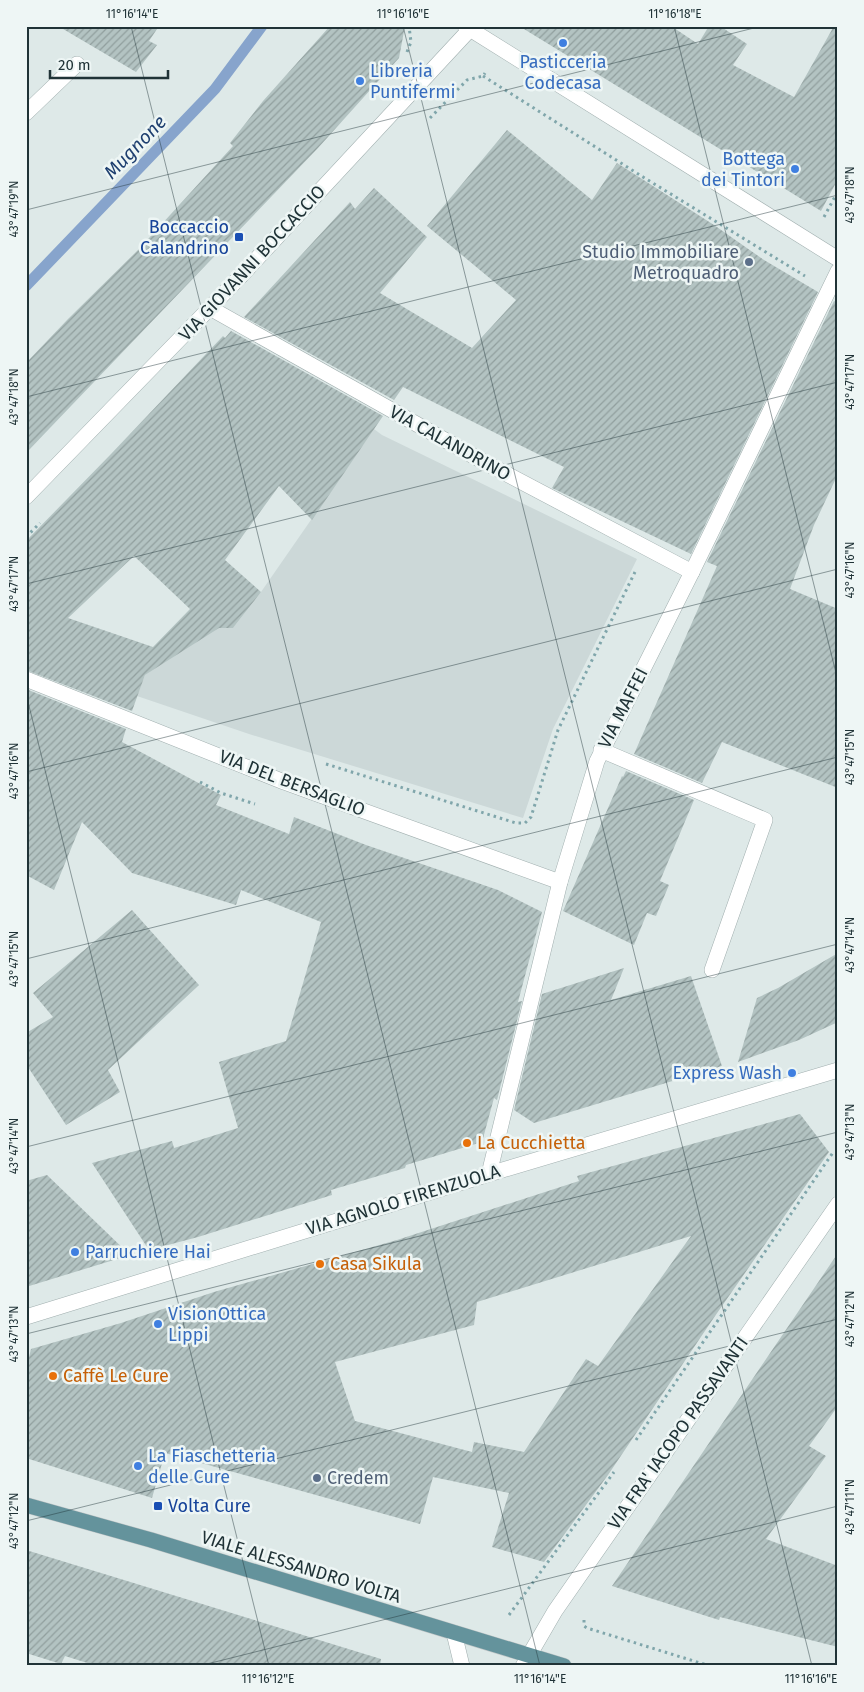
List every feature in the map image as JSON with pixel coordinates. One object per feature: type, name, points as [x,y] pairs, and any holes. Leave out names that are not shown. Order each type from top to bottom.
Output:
[{"type":"main road","name":"VIALE ALESSANDRO VOLTA","points":[[26,1505],[151,1540],[454,1633],[526,1661],[564,1666]]},
{"type":"street","points":[[469,28],[838,259]]},
{"type":"street","name":"VIA GIOVANNI BOCCACCIO","points":[[26,497],[210,308],[469,28]]},
{"type":"street","points":[[26,113],[76,64]]},
{"type":"street","name":"VIA MAFFEI","points":[[489,1174],[560,882],[601,750],[692,572],[838,271]]},
{"type":"street","name":"VIA CALANDRINO","points":[[210,308],[484,462],[692,572]]},
{"type":"street","name":"VIA DEL BERSAGLIO","points":[[26,679],[284,782],[560,882]]},
{"type":"street","points":[[601,750],[764,820],[712,970]]},
{"type":"street","name":"VIA AGNOLO FIRENZUOLA","points":[[26,1317],[489,1174],[838,1070]]},
{"type":"street","name":"VIA FRA' IACOPO PASSAVANTI","points":[[526,1661],[555,1611],[838,1204]]},
{"type":"street","points":[[454,1633],[462,1666]]},
{"type":"path","points":[[409,26],[411,34]]},
{"type":"path","points":[[483,76],[643,177],[829,290]]},
{"type":"path","points":[[823,217],[838,191]]},
{"type":"path","points":[[318,762],[516,823],[525,823],[531,817],[558,730],[637,567]]},
{"type":"path","points":[[194,778],[220,793],[258,805]]},
{"type":"path","points":[[634,1442],[834,1151]]},
{"type":"path","points":[[509,1615],[618,1467]]},
{"type":"path","points":[[584,1626],[710,1666]]},
{"type":"shaded area","points":[[374,429],[382,435],[637,559],[553,729],[523,818],[249,734],[137,696],[145,675],[206,627],[233,628],[261,592]]},
{"type":"building","points":[[58,26],[159,26],[149,41],[157,45],[136,72]]},
{"type":"building","points":[[330,26],[405,26],[399,58],[318,148],[26,453],[26,363],[139,249],[233,146],[230,143],[263,101]]},
{"type":"building","points":[[519,26],[671,26],[698,44],[709,26],[720,26],[747,44],[733,65],[794,97],[834,26],[838,26],[838,179],[821,211]]},
{"type":"building","points":[[507,130],[592,200],[617,163],[714,225],[764,260],[818,292],[691,554],[552,488],[564,467],[403,387],[394,400],[244,317],[350,202],[355,209],[374,188],[427,237],[380,293],[472,348],[516,300],[427,226]]},
{"type":"building","points":[[834,301],[838,303],[838,474],[814,525],[790,589],[838,609],[838,788],[722,742],[702,783],[634,754],[717,566],[707,562]]},
{"type":"building","points":[[231,331],[383,416],[312,520],[279,486],[225,560],[261,592],[233,628],[219,628],[145,675],[132,711],[26,670],[26,541],[223,336],[225,338]],"holes":[[[134,556],[190,609],[153,647],[68,618]]]},
{"type":"building","points":[[26,689],[126,729],[122,742],[221,795],[216,805],[289,834],[294,817],[366,845],[498,890],[542,912],[518,1002],[522,1001],[497,1100],[494,1098],[482,1142],[331,1190],[332,1195],[198,1237],[149,1250],[92,1163],[172,1141],[174,1148],[238,1128],[219,1062],[286,1041],[321,922],[241,890],[236,905],[132,873],[82,822],[54,890],[26,875]]},
{"type":"building","points":[[626,771],[694,800],[660,881],[669,885],[656,916],[647,913],[634,945],[563,911],[622,776]]},
{"type":"building","points":[[132,910],[199,985],[108,1070],[120,1092],[66,1125],[26,1064],[26,1033],[53,1017],[33,993]]},
{"type":"building","points":[[838,953],[838,1022],[799,1040],[738,1062],[757,998]]},
{"type":"building","points":[[624,968],[611,1000],[691,976],[722,1066],[534,1123],[514,1110],[542,994]]},
{"type":"building","points":[[800,1114],[829,1152],[608,1475],[544,1562],[492,1547],[509,1493],[433,1477],[420,1524],[165,1453],[152,1498],[26,1458],[26,1369],[31,1349],[121,1323],[214,1292],[397,1240],[579,1181],[577,1176]],"holes":[[[691,1236],[598,1366],[586,1359],[524,1452],[474,1442],[472,1452],[355,1421],[335,1362],[474,1325],[477,1302]]]},
{"type":"building","points":[[47,1175],[130,1255],[26,1287],[26,1181]]},
{"type":"building","points":[[838,1253],[838,1406],[809,1446],[826,1456],[766,1539],[838,1566],[838,1647],[720,1617],[719,1620],[612,1586]]},
{"type":"building","points":[[26,1550],[381,1659],[380,1666],[97,1666],[65,1656],[61,1664],[26,1653]]},
{"type":"waterway","name":"Mugnone","points":[[26,286],[215,89],[262,26]]},
{"type":"place","name":"Pasticceria Codecasa","points":[[563,43]]},
{"type":"place","name":"Libreria Puntifermi","points":[[360,81]]},
{"type":"place","name":"Bottega dei Tintori","points":[[795,169]]},
{"type":"place","name":"Boccaccio Calandrino","points":[[239,237]]},
{"type":"place","name":"Studio Immobiliare Metroquadro","points":[[749,262]]},
{"type":"place","name":"Express Wash","points":[[792,1073]]},
{"type":"place","name":"La Cucchietta","points":[[467,1143]]},
{"type":"place","name":"Parruchiere Hai","points":[[75,1252]]},
{"type":"place","name":"Casa Sikula","points":[[320,1264]]},
{"type":"place","name":"VisionOttica Lippi","points":[[158,1324]]},
{"type":"place","name":"Caffè Le Cure","points":[[53,1376]]},
{"type":"place","name":"La Fiaschetteria delle Cure","points":[[138,1466]]},
{"type":"place","name":"Credem","points":[[317,1478]]},
{"type":"place","name":"Volta Cure","points":[[158,1506]]}]
